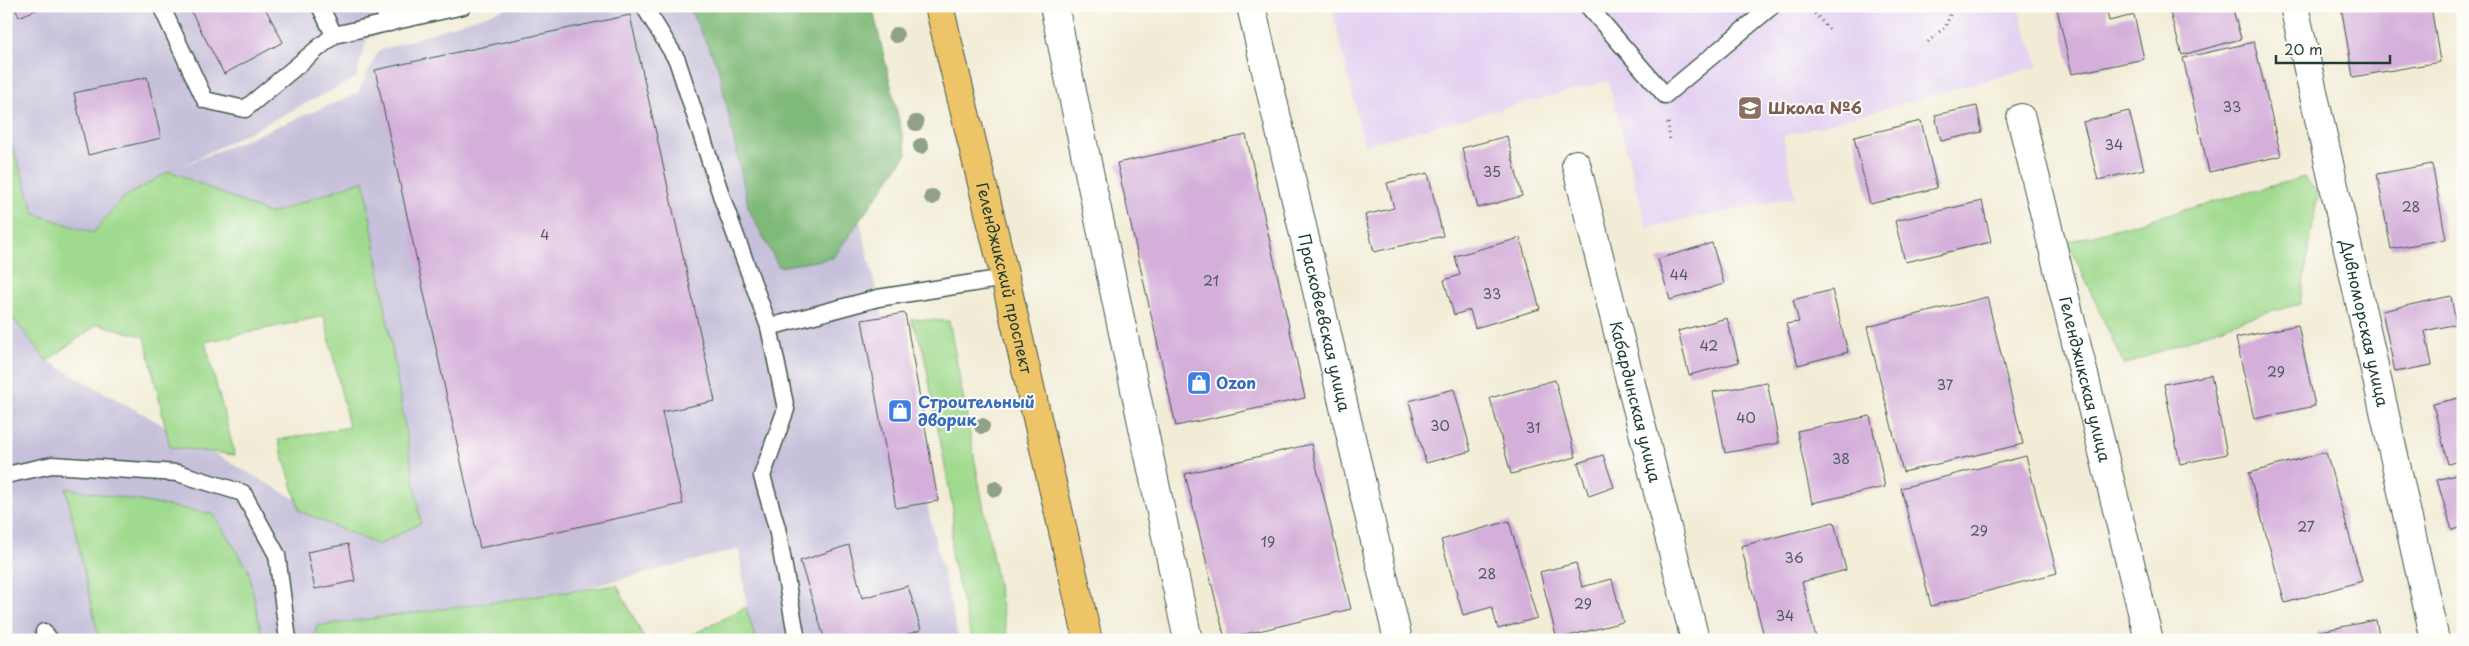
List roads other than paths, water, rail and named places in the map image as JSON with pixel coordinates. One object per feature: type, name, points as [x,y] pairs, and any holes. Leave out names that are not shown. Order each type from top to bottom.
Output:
[{"type":"main road","name":"Геленджикский проспект","points":[[939,6],[1005,278],[1088,640]]},
{"type":"street","points":[[1054,6],[1188,640]]},
{"type":"street","name":"Прасковеевская улица","points":[[1251,6],[1398,640]]},
{"type":"street","name":"Дивноморская улица","points":[[2294,6],[2435,640]]},
{"type":"street","name":"Геленджикская улица","points":[[2021,118],[2149,640]]},
{"type":"street","name":"Кабардинская улица","points":[[1576,164],[1695,640]]},
{"type":"lane","points":[[161,6],[205,100],[245,109],[334,35],[463,6]]},
{"type":"lane","points":[[320,6],[334,35]]},
{"type":"lane","points":[[382,6],[390,23]]},
{"type":"lane","points":[[644,6],[677,60],[723,201],[769,327],[786,409],[762,476],[777,528],[797,640]]},
{"type":"lane","points":[[1588,6],[1665,95],[1772,6]]},
{"type":"lane","points":[[769,327],[878,298],[1005,278]]},
{"type":"lane","points":[[6,475],[52,465],[178,473],[243,493],[278,555],[288,640]]},
{"type":"place","name":"Школа №6","points":[[1750,108]]},
{"type":"place","name":"Ozon","points":[[1199,383]]},
{"type":"place","name":"Строительный дворик","points":[[900,411]]}]
